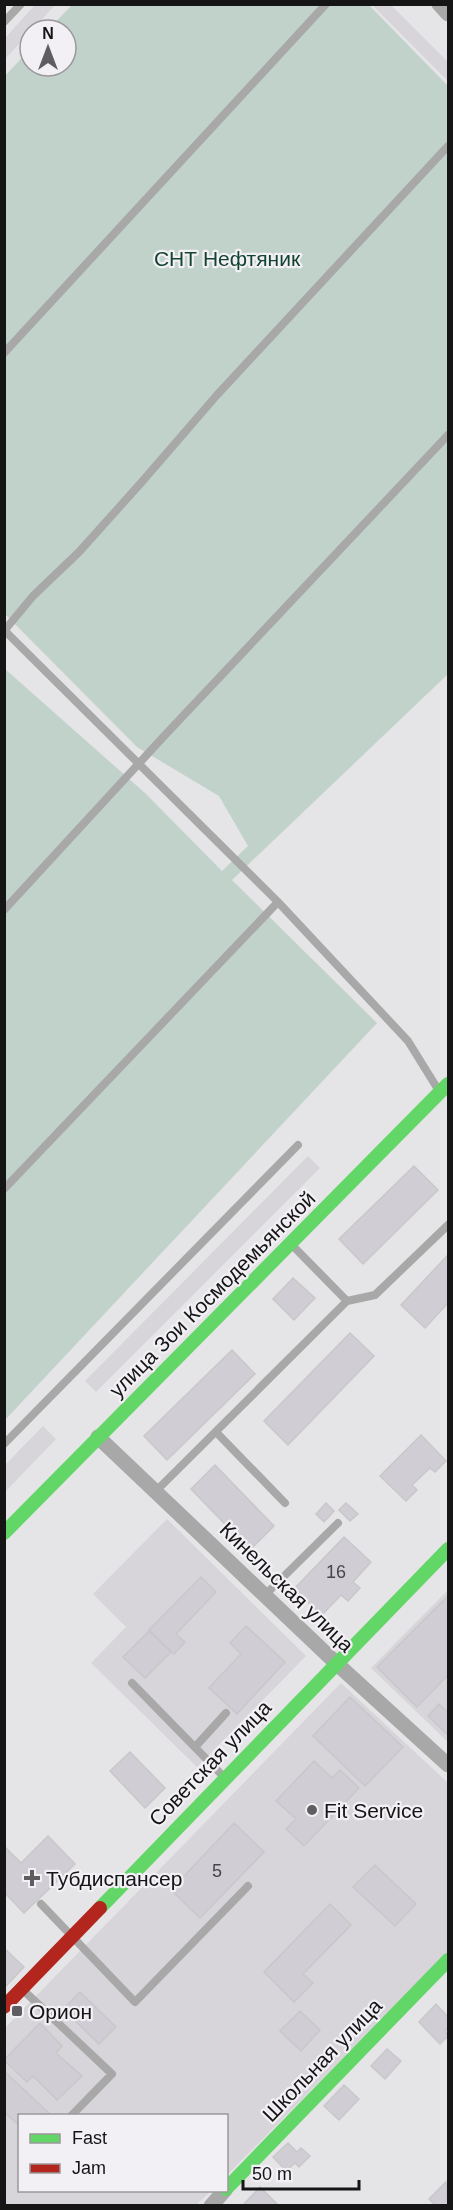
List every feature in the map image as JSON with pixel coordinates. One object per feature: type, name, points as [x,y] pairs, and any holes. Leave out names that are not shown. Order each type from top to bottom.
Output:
[{"type":"street","points":[[439,4],[448,14]]},
{"type":"street","name":"улица Зои Космодемьянской","points":[[4,1533],[444,1088]]},
{"type":"street","name":"Кинельская улица","points":[[98,1437],[336,1663],[446,1757]]},
{"type":"street","name":"Советская улица","points":[[4,2007],[448,1549]]},
{"type":"street","name":"Школьная улица","points":[[228,2188],[448,1960]]},
{"type":"street","name":"Школьная улица","points":[[211,2205],[224,2192]]},
{"type":"lane","points":[[4,22],[21,4]]},
{"type":"lane","points":[[4,353],[327,4]]},
{"type":"lane","points":[[444,1088],[408,1041],[278,902],[5,630],[33,596],[79,552],[217,395],[448,146]]},
{"type":"lane","points":[[4,910],[448,435]]},
{"type":"lane","points":[[4,1189],[278,902]]},
{"type":"lane","points":[[4,1444],[298,1145]]},
{"type":"lane","points":[[156,1491],[347,1301],[375,1295],[448,1225]]},
{"type":"lane","points":[[291,1244],[347,1301]]},
{"type":"lane","points":[[216,1432],[285,1503]]},
{"type":"lane","points":[[265,1595],[338,1523]]},
{"type":"lane","points":[[132,1683],[225,1778]]},
{"type":"lane","points":[[195,1747],[226,1713]]},
{"type":"lane","points":[[41,1904],[135,2001],[248,1886]]},
{"type":"lane","points":[[22,1989],[112,2074],[72,2114]]},
{"type":"shaded area","points":[[35,5],[55,5],[43,18],[23,18]]},
{"type":"shaded area","points":[[372,5],[391,5],[448,62],[448,81]]},
{"type":"shaded area","points":[[18,24],[18,45],[5,59],[5,38]]},
{"type":"shaded area","points":[[308,1156],[320,1168],[96,1392],[85,1381]]},
{"type":"shaded area","points":[[43,1426],[56,1439],[5,1492],[5,1465]]},
{"type":"shaded area","points":[[167,1519],[306,1656],[197,1767],[91,1663],[126,1627],[93,1594]]},
{"type":"shaded area","points":[[448,1590],[448,1742],[371,1668]]},
{"type":"shaded area","points":[[341,1683],[448,1783],[448,1952],[228,2174],[228,2114],[18,2114],[18,2192],[210,2192],[196,2205],[5,2205],[4,2029]]},
{"type":"green space","name":"СНТ Нефтяник","points":[[368,4],[448,86],[448,674],[232,880],[377,1023],[5,1420],[5,669],[145,793],[222,871],[248,846],[219,796],[137,747],[5,614],[4,77],[18,62],[18,78],[78,78],[78,18],[60,18],[72,5]]},
{"type":"building","points":[[414,1166],[438,1190],[363,1264],[339,1239]]},
{"type":"building","points":[[448,1255],[448,1303],[425,1328],[401,1305]]},
{"type":"building","points":[[293,1278],[315,1298],[294,1320],[273,1299]]},
{"type":"building","points":[[350,1333],[374,1356],[288,1445],[264,1421]]},
{"type":"building","points":[[232,1350],[255,1374],[167,1460],[144,1436]]},
{"type":"building","points":[[421,1435],[446,1461],[435,1472],[430,1468],[412,1485],[417,1490],[406,1501],[380,1476]]},
{"type":"building","points":[[215,1465],[274,1526],[250,1550],[191,1489]]},
{"type":"building","points":[[326,1503],[334,1511],[324,1522],[316,1514]]},
{"type":"building","points":[[346,1503],[358,1514],[350,1521],[339,1510]]},
{"type":"building","points":[[344,1537],[371,1562],[353,1582],[360,1588],[348,1601],[341,1595],[322,1615],[294,1589]]},
{"type":"building","points":[[201,1577],[216,1592],[176,1634],[185,1642],[174,1654],[149,1630]]},
{"type":"building","points":[[448,1596],[448,1675],[417,1707],[377,1667]]},
{"type":"building","points":[[246,1626],[285,1662],[237,1714],[209,1688],[241,1654],[230,1643]]},
{"type":"building","points":[[149,1631],[171,1652],[145,1678],[123,1657]]},
{"type":"building","points":[[350,1697],[403,1747],[365,1786],[313,1736]]},
{"type":"building","points":[[439,1704],[448,1713],[448,1735],[428,1716]]},
{"type":"building","points":[[130,1752],[165,1788],[145,1808],[110,1771]]},
{"type":"building","name":"Fit Service","points":[[314,1761],[332,1778],[340,1770],[359,1788],[304,1846],[286,1829],[296,1819],[276,1801]]},
{"type":"building","points":[[234,1823],[264,1852],[200,1918],[171,1890]]},
{"type":"building","name":"Тубдиспансер","points":[[48,1836],[75,1864],[24,1913],[4,1892],[4,1846],[21,1863]]},
{"type":"building","points":[[375,1865],[416,1904],[395,1926],[353,1887]]},
{"type":"building","points":[[330,1904],[351,1925],[303,1974],[313,1983],[294,2002],[264,1972]]},
{"type":"building","points":[[4,1948],[24,1967],[4,1988]]},
{"type":"building","points":[[80,1992],[116,2027],[99,2044],[63,2009]]},
{"type":"building","points":[[436,2004],[448,2017],[448,2027],[445,2031],[448,2036],[440,2044],[419,2022]]},
{"type":"building","points":[[300,2011],[320,2030],[301,2051],[280,2031]]},
{"type":"building","points":[[40,2023],[62,2046],[56,2053],[82,2076],[57,2100],[33,2076],[27,2082],[4,2060]]},
{"type":"building","points":[[387,2049],[401,2061],[385,2079],[371,2066]]},
{"type":"building","points":[[4,2071],[50,2114],[18,2114],[18,2124],[4,2112]]},
{"type":"building","points":[[344,2085],[359,2099],[339,2120],[324,2106]]},
{"type":"building","points":[[288,2143],[297,2152],[301,2148],[310,2156],[299,2167],[295,2163],[286,2171],[273,2157]]},
{"type":"building","points":[[446,2182],[448,2206],[436,2206],[429,2199]]},
{"type":"building","points":[[260,2187],[279,2206],[242,2206]]},
{"type":"traffic: fast","points":[[4,1533],[448,1084]]},
{"type":"traffic: fast","points":[[100,1908],[448,1549]]},
{"type":"traffic: fast","points":[[228,2187],[448,1960]]},
{"type":"traffic: jam","points":[[4,2007],[100,1908]]},
{"type":"place","name":"Fit Service","points":[[312,1810]]},
{"type":"place","name":"Тубдиспансер","points":[[32,1878]]},
{"type":"place","name":"Орион","points":[[17,2011]]}]
